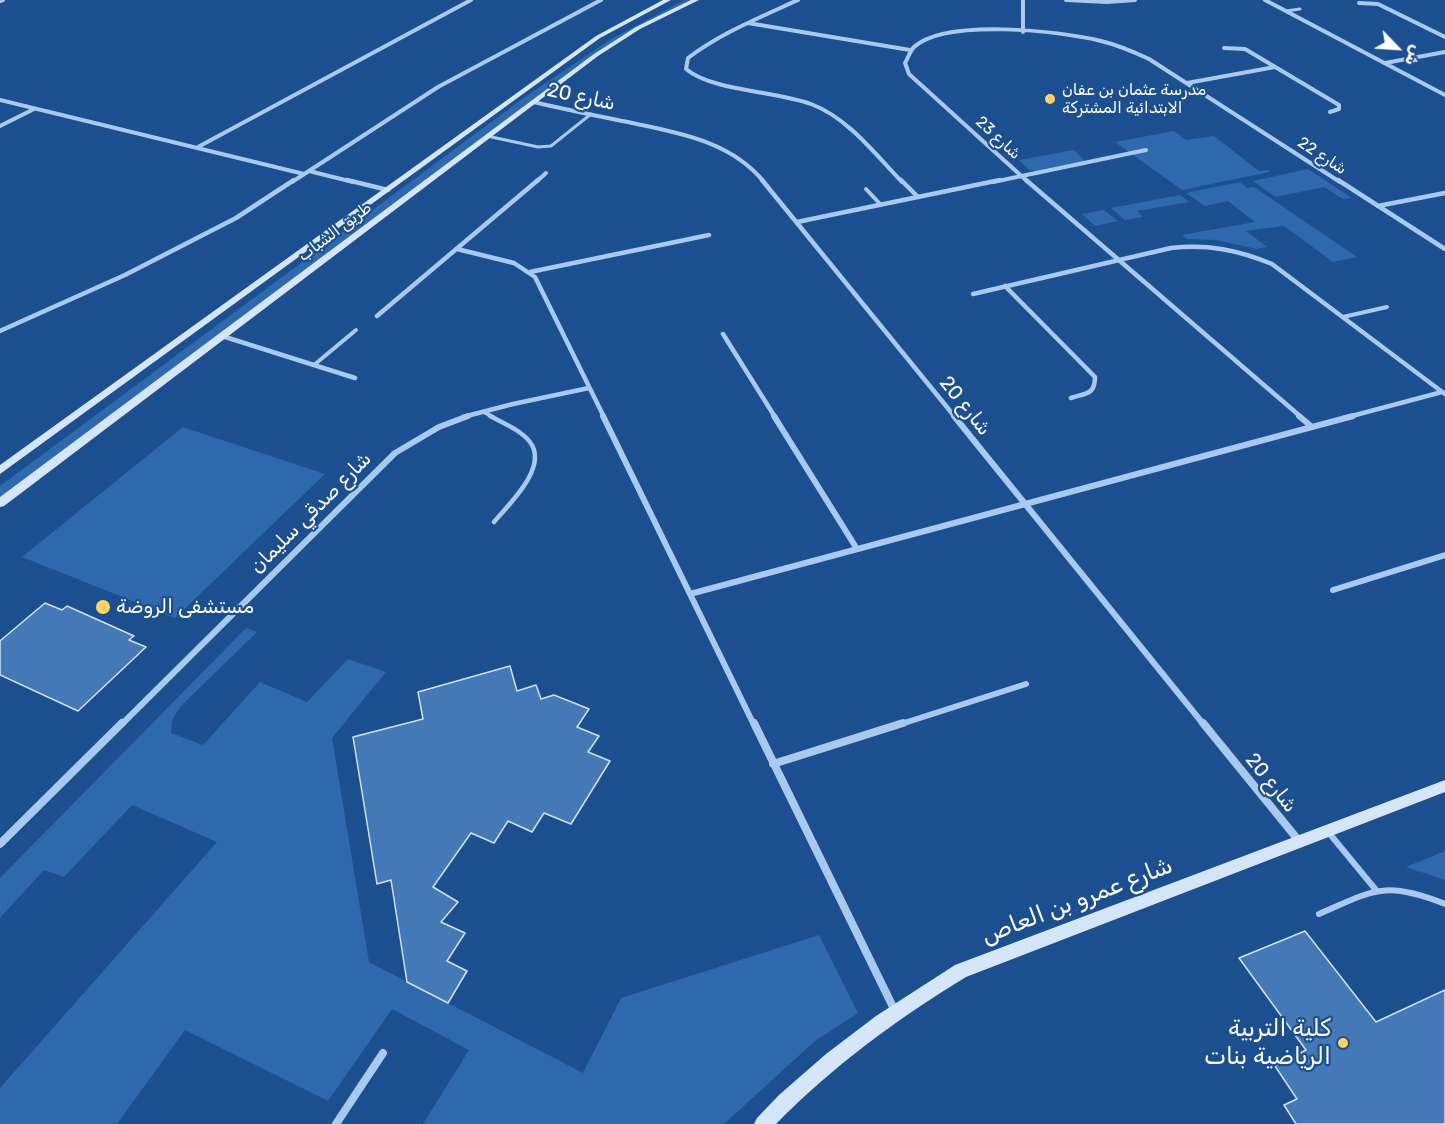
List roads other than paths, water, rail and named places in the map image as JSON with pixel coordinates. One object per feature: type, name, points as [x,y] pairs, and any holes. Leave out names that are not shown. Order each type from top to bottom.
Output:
[{"type":"main road","name":"طريق الشباب","points":[[0,470],[598,37],[668,0]]},
{"type":"main road","name":"طريق الشباب","points":[[0,502],[617,41],[696,0]]},
{"type":"main road","name":"شارع عمرو بن العاص","points":[[763,1124],[825,1065],[896,1012],[961,971],[1445,786]]},
{"type":"street","points":[[198,147],[471,0]]},
{"type":"street","points":[[0,331],[195,241],[236,218],[438,87],[601,0]]},
{"type":"street","points":[[798,0],[748,23],[691,55],[685,65],[689,72],[705,80],[802,101],[828,111],[918,197]]},
{"type":"street","points":[[1023,0],[1023,32]]},
{"type":"street","points":[[1066,0],[1107,2],[1135,0]]},
{"type":"street","points":[[1265,0],[1445,95]]},
{"type":"street","points":[[1359,3],[1381,5],[1445,37]]},
{"type":"street","points":[[748,23],[910,50],[925,39],[951,32],[982,29],[1077,36],[1113,44],[1141,55],[1186,83],[1275,67]]},
{"type":"street","points":[[1224,48],[1242,48],[1339,105],[1339,110],[1330,112]]},
{"type":"street","name":"شارع 23","points":[[910,50],[905,63],[909,74],[1021,176],[1312,427]]},
{"type":"street","points":[[1384,63],[1445,52]]},
{"type":"street","name":"شارع 22","points":[[1186,83],[1445,249]]},
{"type":"street","points":[[0,100],[388,190]]},
{"type":"street","name":"شارع 20","points":[[533,102],[684,135],[726,150],[755,171],[1300,842]]},
{"type":"street","points":[[0,126],[34,109]]},
{"type":"street","points":[[797,222],[1146,150]]},
{"type":"street","points":[[377,316],[546,173]]},
{"type":"street","points":[[1378,206],[1445,193]]},
{"type":"street","points":[[530,272],[709,235]]},
{"type":"street","points":[[973,294],[1183,246],[1209,246],[1236,250],[1272,264],[1444,393]]},
{"type":"street","points":[[457,249],[514,264],[535,277],[896,1012]]},
{"type":"street","points":[[1005,286],[1095,377],[1095,387],[1092,391],[1071,398]]},
{"type":"street","points":[[723,334],[856,549]]},
{"type":"street","points":[[222,336],[355,378]]},
{"type":"street","name":"شارع صدقي سليمان","points":[[0,844],[395,453],[413,439],[430,430],[484,412],[589,388]]},
{"type":"street","points":[[690,594],[1444,393]]},
{"type":"street","points":[[1333,590],[1445,555]]},
{"type":"street","points":[[773,764],[1026,684]]},
{"type":"street","points":[[336,1124],[383,1053]]},
{"type":"lane","points":[[1286,11],[1300,9]]},
{"type":"lane","points":[[487,136],[538,147],[551,146],[591,114]]},
{"type":"lane","points":[[866,189],[881,205]]},
{"type":"lane","points":[[1342,317],[1387,306]]},
{"type":"lane","points":[[314,365],[356,330]]},
{"type":"lane","points":[[484,412],[530,441],[536,453],[535,471],[494,522]]},
{"type":"lane","points":[[1328,831],[1376,890]]},
{"type":"lane","points":[[1319,914],[1376,890],[1396,890],[1424,896],[1445,904]]},
{"type":"place","name":"مدرسة عثمان بن عفان الابتدائية المشتركة","points":[[1050,99]]},
{"type":"place","name":"مستشفى الروضة","points":[[103,607]]},
{"type":"place","name":"كلية التربية الرياضية بنات","points":[[1343,1043]]}]
